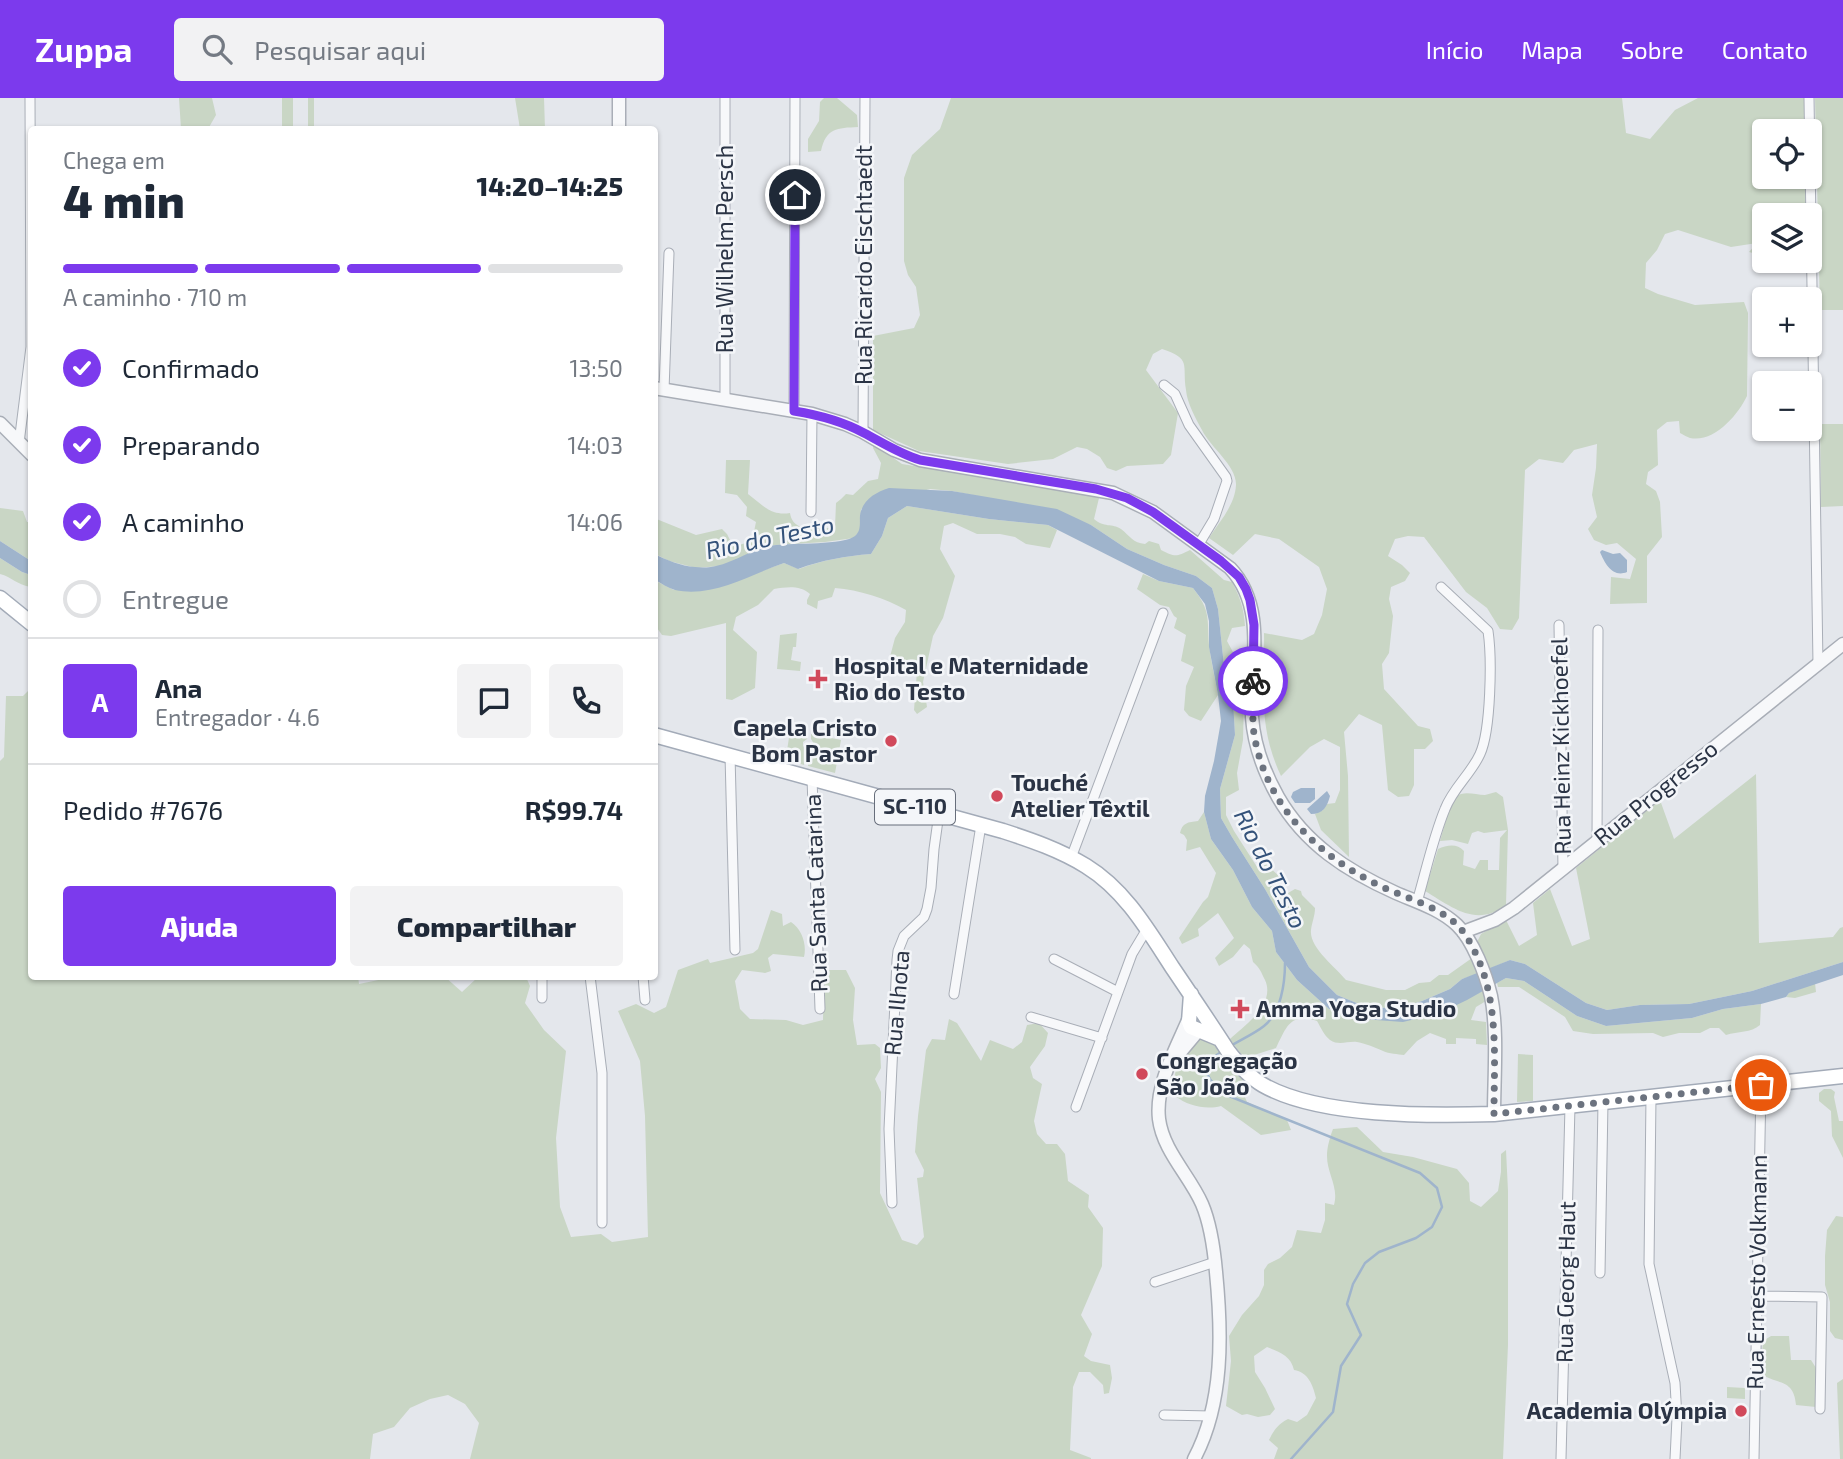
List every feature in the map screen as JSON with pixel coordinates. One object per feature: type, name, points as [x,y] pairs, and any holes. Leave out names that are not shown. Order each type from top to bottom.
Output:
[{"type":"main road","points":[[0,598],[28,621]]},
{"type":"main road","name":"SC-110","points":[[658,737],[981,825],[1038,843],[1088,867],[1120,894],[1147,929],[1191,994],[1203,1023],[1242,1068],[1257,1081],[1277,1092],[1311,1102],[1379,1112],[1494,1114],[1839,1078]]},
{"type":"main road","points":[[1190,1017],[1191,994]]},
{"type":"main road","points":[[1190,1017],[1198,1012],[1203,1023]]},
{"type":"street","points":[[30,98],[30,126]]},
{"type":"street","points":[[619,98],[619,126]]},
{"type":"street","name":"Rua Wilhelm Persch","points":[[725,98],[725,400]]},
{"type":"street","points":[[794,411],[795,98]]},
{"type":"street","name":"Rua Ricardo Eischtaedt","points":[[863,432],[865,98]]},
{"type":"street","points":[[1809,98],[1818,664]]},
{"type":"street","points":[[669,253],[659,389],[832,419],[920,460],[1113,493],[1153,512],[1199,544],[1239,577],[1250,600],[1254,625],[1252,716],[1254,735],[1265,771],[1279,799],[1304,834],[1332,858],[1364,878],[1444,916],[1464,932],[1482,969],[1493,1012],[1494,1114]]},
{"type":"street","points":[[19,443],[28,364]]},
{"type":"street","points":[[1164,384],[1175,394],[1184,416],[1227,481],[1214,519],[1199,544]]},
{"type":"street","points":[[811,512],[813,414]]},
{"type":"street","points":[[0,423],[28,451]]},
{"type":"street","points":[[1417,902],[1444,810],[1483,747],[1488,710],[1489,631],[1441,587]]},
{"type":"street","points":[[1071,858],[1163,612]]},
{"type":"street","name":"Rua Heinz Kickhoefel","points":[[1559,625],[1563,868]]},
{"type":"street","points":[[1597,840],[1598,630]]},
{"type":"street","name":"Rua Progresso","points":[[1464,932],[1505,914],[1843,644]]},
{"type":"street","points":[[730,755],[735,950]]},
{"type":"street","name":"Rua Santa Catarina","points":[[812,778],[820,1009]]},
{"type":"street","name":"Rua Ilhota","points":[[892,1203],[889,1129],[898,951],[904,936],[924,917],[927,909],[939,813]]},
{"type":"street","points":[[954,994],[981,825]]},
{"type":"street","points":[[1076,1107],[1132,954],[1147,929]]},
{"type":"street","points":[[1054,959],[1118,992]]},
{"type":"street","points":[[542,980],[542,998]]},
{"type":"street","points":[[591,980],[602,1083],[602,1223]]},
{"type":"street","points":[[643,980],[645,1000]]},
{"type":"street","points":[[1031,1017],[1101,1038]]},
{"type":"street","points":[[1190,1017],[1169,1067],[1160,1098],[1159,1122],[1167,1144],[1203,1205],[1215,1262],[1219,1306],[1217,1373],[1210,1416],[1194,1459]]},
{"type":"street","points":[[1169,1067],[1203,1023]]},
{"type":"street","name":"Rua Ernesto Volkmann","points":[[1754,1459],[1761,1085]]},
{"type":"street","points":[[1651,1097],[1649,1264],[1675,1383],[1675,1459]]},
{"type":"street","points":[[1600,1273],[1603,1102]]},
{"type":"street","name":"Rua Georg Haut","points":[[1562,1459],[1570,1106]]},
{"type":"street","points":[[1155,1282],[1215,1262]]},
{"type":"street","points":[[1757,1296],[1822,1297],[1820,1409]]},
{"type":"street","points":[[1164,1415],[1210,1416]]},
{"type":"green space","points":[[179,98],[212,98],[216,115],[210,126],[181,126]]},
{"type":"green space","points":[[282,98],[293,98],[293,126],[282,126]]},
{"type":"green space","points":[[308,98],[314,98],[314,126],[308,126]]},
{"type":"green space","points":[[515,98],[544,98],[545,126],[520,126]]},
{"type":"green space","points":[[824,98],[837,98],[857,115],[858,127],[834,131],[826,138],[821,151],[808,152],[808,139],[819,121],[820,102]]},
{"type":"green space","points":[[951,98],[1622,98],[1626,133],[1650,139],[1675,110],[1698,98],[1804,98],[1805,119],[1752,119],[1752,189],[1805,189],[1806,203],[1752,203],[1752,244],[1731,247],[1678,230],[1665,234],[1646,263],[1645,288],[1695,305],[1744,302],[1748,313],[1747,396],[1738,411],[1724,426],[1708,436],[1690,438],[1680,433],[1679,421],[1667,422],[1657,430],[1658,465],[1648,472],[1646,484],[1656,491],[1660,502],[1662,537],[1647,556],[1647,603],[1610,604],[1611,577],[1630,579],[1636,559],[1617,543],[1606,545],[1594,540],[1588,529],[1597,517],[1592,495],[1597,444],[1574,450],[1563,463],[1539,459],[1525,470],[1519,618],[1512,630],[1500,629],[1487,608],[1466,592],[1424,537],[1395,539],[1388,556],[1410,573],[1405,581],[1391,587],[1389,599],[1393,616],[1389,653],[1382,664],[1384,689],[1418,726],[1430,729],[1433,741],[1425,749],[1414,749],[1414,785],[1409,796],[1398,797],[1388,790],[1382,725],[1359,714],[1344,732],[1348,776],[1349,857],[1321,830],[1315,814],[1327,804],[1335,803],[1340,790],[1340,747],[1324,739],[1310,747],[1281,776],[1273,757],[1265,722],[1264,633],[1302,640],[1314,634],[1322,615],[1327,589],[1319,567],[1279,539],[1255,534],[1233,555],[1209,538],[1233,499],[1235,478],[1192,411],[1187,395],[1184,363],[1178,356],[1162,349],[1153,354],[1146,370],[1178,413],[1171,455],[1163,464],[1127,466],[1116,471],[1107,468],[1100,457],[1087,449],[1077,447],[1053,459],[1008,464],[919,451],[873,430],[873,336],[914,328],[920,315],[916,287],[908,275],[904,261],[904,178],[912,155],[940,129]]},
{"type":"green space","points":[[1815,98],[1843,98],[1843,310],[1822,310],[1819,273],[1822,273],[1822,203],[1817,203],[1817,189],[1822,189],[1822,119],[1815,119]]},
{"type":"green space","points":[[1822,424],[1843,424],[1843,506],[1821,507]]},
{"type":"green space","points":[[874,444],[902,464],[1099,498],[1094,519],[1098,522],[1118,527],[1137,542],[1159,544],[1161,550],[1173,555],[1190,550],[1224,580],[1232,582],[1241,603],[1245,626],[1232,628],[1227,641],[1234,654],[1245,663],[1243,740],[1237,773],[1239,790],[1226,797],[1226,815],[1234,831],[1259,870],[1266,864],[1280,877],[1284,890],[1288,893],[1295,889],[1301,891],[1315,908],[1311,930],[1314,944],[1346,980],[1386,990],[1405,990],[1419,983],[1430,982],[1439,975],[1448,975],[1472,958],[1480,973],[1462,979],[1450,989],[1397,1009],[1364,1006],[1337,995],[1309,967],[1221,818],[1220,789],[1235,735],[1233,700],[1224,666],[1218,609],[1212,588],[1196,576],[1127,549],[1091,525],[993,499],[930,489],[861,509],[860,531],[854,538],[759,548],[720,566],[696,568],[658,556],[658,520],[696,535],[722,529],[730,540],[739,545],[748,542],[752,537],[756,522],[746,516],[747,507],[737,495],[725,493],[726,460],[750,460],[748,494],[767,509],[777,513],[790,513],[796,524],[815,529],[835,527],[836,503],[846,494],[853,495],[868,481],[878,479],[881,463],[873,448]]},
{"type":"green space","points":[[907,506],[1048,525],[1057,530],[1050,548],[1026,544],[1015,537],[1000,534],[977,534],[953,523],[944,526],[940,549],[955,576],[943,618],[933,636],[923,682],[927,707],[917,714],[914,710],[917,671],[888,664],[895,638],[905,622],[906,610],[881,598],[835,588],[832,597],[818,601],[817,609],[807,604],[810,594],[802,589],[774,589],[758,605],[736,617],[733,630],[757,652],[755,688],[732,700],[726,699],[726,623],[671,636],[662,635],[658,629],[658,582],[674,590],[761,571],[784,563],[799,569],[834,559],[871,554],[882,536],[888,518]]},
{"type":"green space","points":[[0,508],[23,511],[28,522],[28,559],[0,541]]},
{"type":"green space","points":[[0,558],[28,574],[28,586],[22,585],[0,574]]},
{"type":"green space","points":[[1143,574],[1159,581],[1193,588],[1205,609],[1218,695],[1201,721],[1189,716],[1184,710],[1186,686],[1194,667],[1181,661],[1186,635],[1174,628],[1177,618],[1169,607],[1160,605],[1137,589]]},
{"type":"green space","points":[[797,633],[791,660],[801,662],[800,671],[777,669],[780,635]]},
{"type":"green space","points":[[28,691],[28,980],[358,980],[359,984],[378,980],[448,980],[462,992],[475,980],[527,980],[530,986],[525,1003],[544,1030],[566,1051],[556,1138],[560,1207],[571,1237],[601,1234],[612,1242],[648,1237],[645,1116],[640,1061],[618,1011],[636,1004],[654,1013],[666,1007],[678,970],[708,959],[710,963],[753,953],[758,949],[771,910],[782,914],[783,926],[791,922],[801,933],[804,957],[773,954],[768,958],[771,971],[765,973],[742,970],[735,981],[740,1009],[750,1019],[786,1020],[803,1025],[823,1020],[824,976],[828,970],[846,970],[855,988],[853,1020],[857,1045],[875,1044],[880,1048],[881,1068],[875,1079],[881,1092],[880,1193],[902,1240],[917,1245],[924,1237],[917,1178],[923,1177],[924,1170],[915,1152],[926,1050],[932,1039],[945,1040],[949,1019],[957,1023],[981,1061],[990,1040],[1013,1049],[1022,1042],[1027,1025],[1039,1023],[1048,1033],[1045,1046],[1030,1067],[1033,1078],[1042,1084],[1034,1121],[1037,1134],[1046,1144],[1057,1144],[1065,1154],[1068,1181],[1089,1195],[1088,1207],[1103,1228],[1102,1266],[1081,1315],[1092,1334],[1084,1356],[1091,1361],[1110,1365],[1112,1378],[1109,1393],[1104,1394],[1103,1385],[1090,1372],[1079,1372],[1073,1387],[1070,1450],[1091,1459],[470,1459],[479,1423],[465,1404],[448,1395],[410,1408],[394,1427],[373,1434],[370,1459],[0,1459],[0,761],[4,757],[6,696],[23,696]]},
{"type":"green space","points":[[790,731],[808,734],[803,742],[806,749],[804,765],[786,757]]},
{"type":"green space","points":[[811,734],[841,740],[835,773],[808,766],[810,749],[814,744]]},
{"type":"green space","points":[[1756,774],[1759,943],[1833,937],[1843,927],[1843,962],[1752,991],[1689,1004],[1640,1005],[1607,1010],[1586,1003],[1525,964],[1510,960],[1489,969],[1477,942],[1481,934],[1506,920],[1519,946],[1537,935],[1533,903],[1550,889],[1572,946],[1590,939],[1576,868],[1660,800],[1674,839]]},
{"type":"green space","points":[[1496,792],[1503,797],[1508,830],[1506,905],[1484,915],[1464,913],[1425,891],[1438,849],[1445,846],[1455,846],[1464,851],[1463,865],[1475,869],[1480,860],[1488,860],[1488,870],[1499,870],[1500,838],[1507,830],[1472,833],[1468,844],[1452,840],[1440,841],[1457,796],[1464,793],[1485,795]]},
{"type":"green space","points":[[1204,812],[1211,839],[1233,870],[1252,907],[1272,931],[1276,952],[1297,980],[1329,1009],[1363,1019],[1440,1013],[1486,989],[1486,1001],[1476,1007],[1471,1020],[1486,1022],[1487,1045],[1476,1044],[1476,1039],[1456,1038],[1456,1044],[1446,1044],[1446,1039],[1430,1033],[1417,1041],[1404,1055],[1394,1054],[1357,1042],[1333,1042],[1317,1021],[1301,1019],[1290,1023],[1276,1048],[1248,1057],[1241,1054],[1230,1039],[1251,1021],[1263,1006],[1267,989],[1261,972],[1253,962],[1250,949],[1244,944],[1233,957],[1219,966],[1215,958],[1234,938],[1218,913],[1198,929],[1199,936],[1182,944],[1179,938],[1208,897],[1216,873],[1200,847],[1186,851],[1187,840],[1180,833],[1184,825],[1198,821]]},
{"type":"green space","points":[[1506,978],[1524,981],[1577,1016],[1606,1026],[1692,1018],[1723,1009],[1761,1004],[1760,1025],[1748,1031],[1726,1035],[1719,1028],[1663,1037],[1653,1033],[1593,1034],[1573,1031],[1565,1017],[1519,987],[1498,987],[1497,983]]},
{"type":"green space","points":[[1815,983],[1816,992],[1795,998],[1786,997],[1789,993]]},
{"type":"green space","points":[[1202,1036],[1214,1044],[1227,1063],[1247,1082],[1241,1088],[1247,1102],[1287,1120],[1291,1130],[1261,1135],[1221,1106],[1197,1106],[1175,1096],[1174,1079],[1179,1062]]},
{"type":"green space","points":[[1518,1054],[1533,1055],[1533,1101],[1517,1102]]},
{"type":"green space","points":[[1824,1089],[1835,1092],[1839,1121],[1843,1121],[1843,1158],[1832,1136],[1831,1111],[1819,1101],[1819,1093]]},
{"type":"green space","points":[[1357,1127],[1383,1152],[1457,1169],[1469,1183],[1470,1201],[1481,1207],[1498,1191],[1501,1154],[1506,1150],[1508,1345],[1503,1459],[1274,1459],[1278,1448],[1269,1440],[1275,1430],[1288,1419],[1297,1422],[1307,1415],[1316,1398],[1306,1376],[1294,1370],[1284,1355],[1267,1347],[1254,1356],[1255,1372],[1275,1409],[1270,1415],[1258,1417],[1242,1415],[1226,1406],[1231,1361],[1229,1336],[1242,1315],[1259,1296],[1264,1285],[1264,1270],[1292,1247],[1297,1230],[1321,1233],[1325,1220],[1325,1203],[1334,1205],[1335,1198],[1327,1156],[1333,1129]]},
{"type":"green space","points":[[1836,1216],[1843,1217],[1843,1340],[1835,1338],[1830,1331],[1830,1302],[1825,1285],[1827,1230]]},
{"type":"green space","points":[[1771,1336],[1789,1336],[1791,1360],[1811,1360],[1816,1368],[1816,1407],[1796,1405],[1793,1391],[1789,1387],[1764,1376],[1761,1368],[1763,1341]]},
{"type":"green space","points":[[1843,1379],[1843,1459],[1840,1459],[1837,1383]]},
{"type":"green space","points":[[1727,1387],[1745,1388],[1745,1399],[1727,1398]]},
{"type":"water","points":[[889,488],[952,491],[1057,509],[1091,525],[1127,549],[1196,576],[1212,588],[1218,609],[1224,666],[1233,700],[1235,735],[1220,789],[1221,818],[1309,967],[1337,995],[1364,1006],[1397,1009],[1450,989],[1462,979],[1510,960],[1525,964],[1586,1003],[1607,1010],[1640,1005],[1689,1004],[1752,991],[1843,962],[1843,975],[1761,1004],[1723,1009],[1692,1018],[1606,1026],[1577,1016],[1524,981],[1506,978],[1440,1013],[1403,1022],[1363,1019],[1329,1009],[1297,980],[1276,952],[1272,931],[1252,907],[1233,870],[1211,839],[1204,812],[1205,796],[1221,721],[1209,647],[1209,621],[1205,604],[1193,588],[1159,581],[1048,525],[907,506],[888,518],[882,536],[871,554],[834,559],[798,569],[784,563],[731,584],[703,591],[675,590],[658,582],[658,556],[685,565],[706,567],[727,563],[766,547],[849,539],[859,530],[860,514],[865,502]]},
{"type":"water","points":[[0,541],[28,559],[28,574],[22,572],[0,558]]},
{"type":"water","points":[[1602,550],[1613,554],[1620,553],[1627,560],[1627,572],[1618,573],[1610,569],[1600,552]]},
{"type":"water","points":[[1301,788],[1315,788],[1315,799],[1310,803],[1295,803],[1291,797],[1293,792]]},
{"type":"water","points":[[1327,791],[1330,796],[1326,807],[1319,813],[1311,814],[1307,809]]},
{"type":"waterway","points":[[1229,1047],[1270,1020],[1278,1006],[1283,988],[1285,963]]},
{"type":"waterway","points":[[1221,1052],[1208,1064],[1207,1070],[1211,1081],[1229,1096],[1420,1173],[1437,1188],[1442,1207],[1432,1227],[1416,1238],[1379,1252],[1365,1263],[1353,1284],[1347,1304],[1361,1335],[1341,1366],[1333,1412],[1291,1459]]},
{"type":"way so far","points":[[1253,681],[1252,716],[1258,752],[1273,788],[1304,834],[1332,858],[1364,878],[1444,916],[1464,932],[1472,946],[1492,999],[1494,1114],[1761,1085]]},
{"type":"place","name":"Hospital e Maternidade Rio do Testo","points":[[818,679]]},
{"type":"place","name":"Capela Cristo Bom Pastor","points":[[891,741]]},
{"type":"place","name":"Touché Atelier Têxtil","points":[[997,796]]},
{"type":"place","name":"Amma Yoga Studio","points":[[1240,1009]]},
{"type":"place","name":"Congregação São João","points":[[1142,1074]]},
{"type":"place","name":"Academia Olýmpia","points":[[1741,1411]]},
{"type":"route","points":[[795,195],[794,411],[845,424],[906,456],[920,460],[1096,489],[1127,498],[1153,512],[1199,544],[1239,577],[1250,600],[1254,625],[1253,681]]},
{"type":"water label","name":"Rio do Testo","points":[[770,538]]},
{"type":"water label","name":"Rio do Testo","points":[[1270,869]]}]
